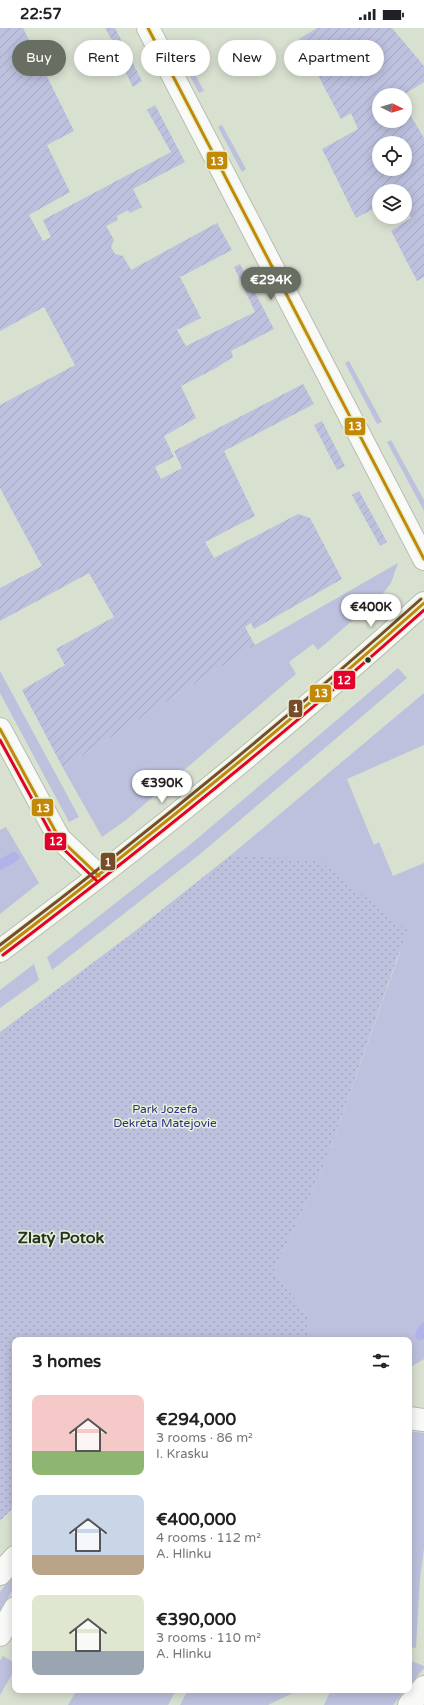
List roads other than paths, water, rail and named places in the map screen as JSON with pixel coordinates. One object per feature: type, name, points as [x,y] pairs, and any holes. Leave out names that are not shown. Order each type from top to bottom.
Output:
[{"type":"street","points":[[148,28],[424,559]]},
{"type":"street","points":[[0,951],[99,876],[220,778],[340,677],[424,603]]},
{"type":"street","points":[[0,729],[58,838],[99,876]]},
{"type":"street","points":[[412,1418],[424,1420]]},
{"type":"street","points":[[0,1574],[12,1560]]},
{"type":"street","points":[[0,1635],[12,1613]]},
{"type":"street","points":[[409,1705],[424,1687]]},
{"type":"waterway","points":[[0,865],[14,857]]},
{"type":"waterway","points":[[420,1335],[424,1328]]},
{"type":"district","name":"Zlatý Potok","points":[[61,1237]]},
{"type":"park label","name":"Park Jozefa Dekréta Matejovie","points":[[165,1116]]}]
